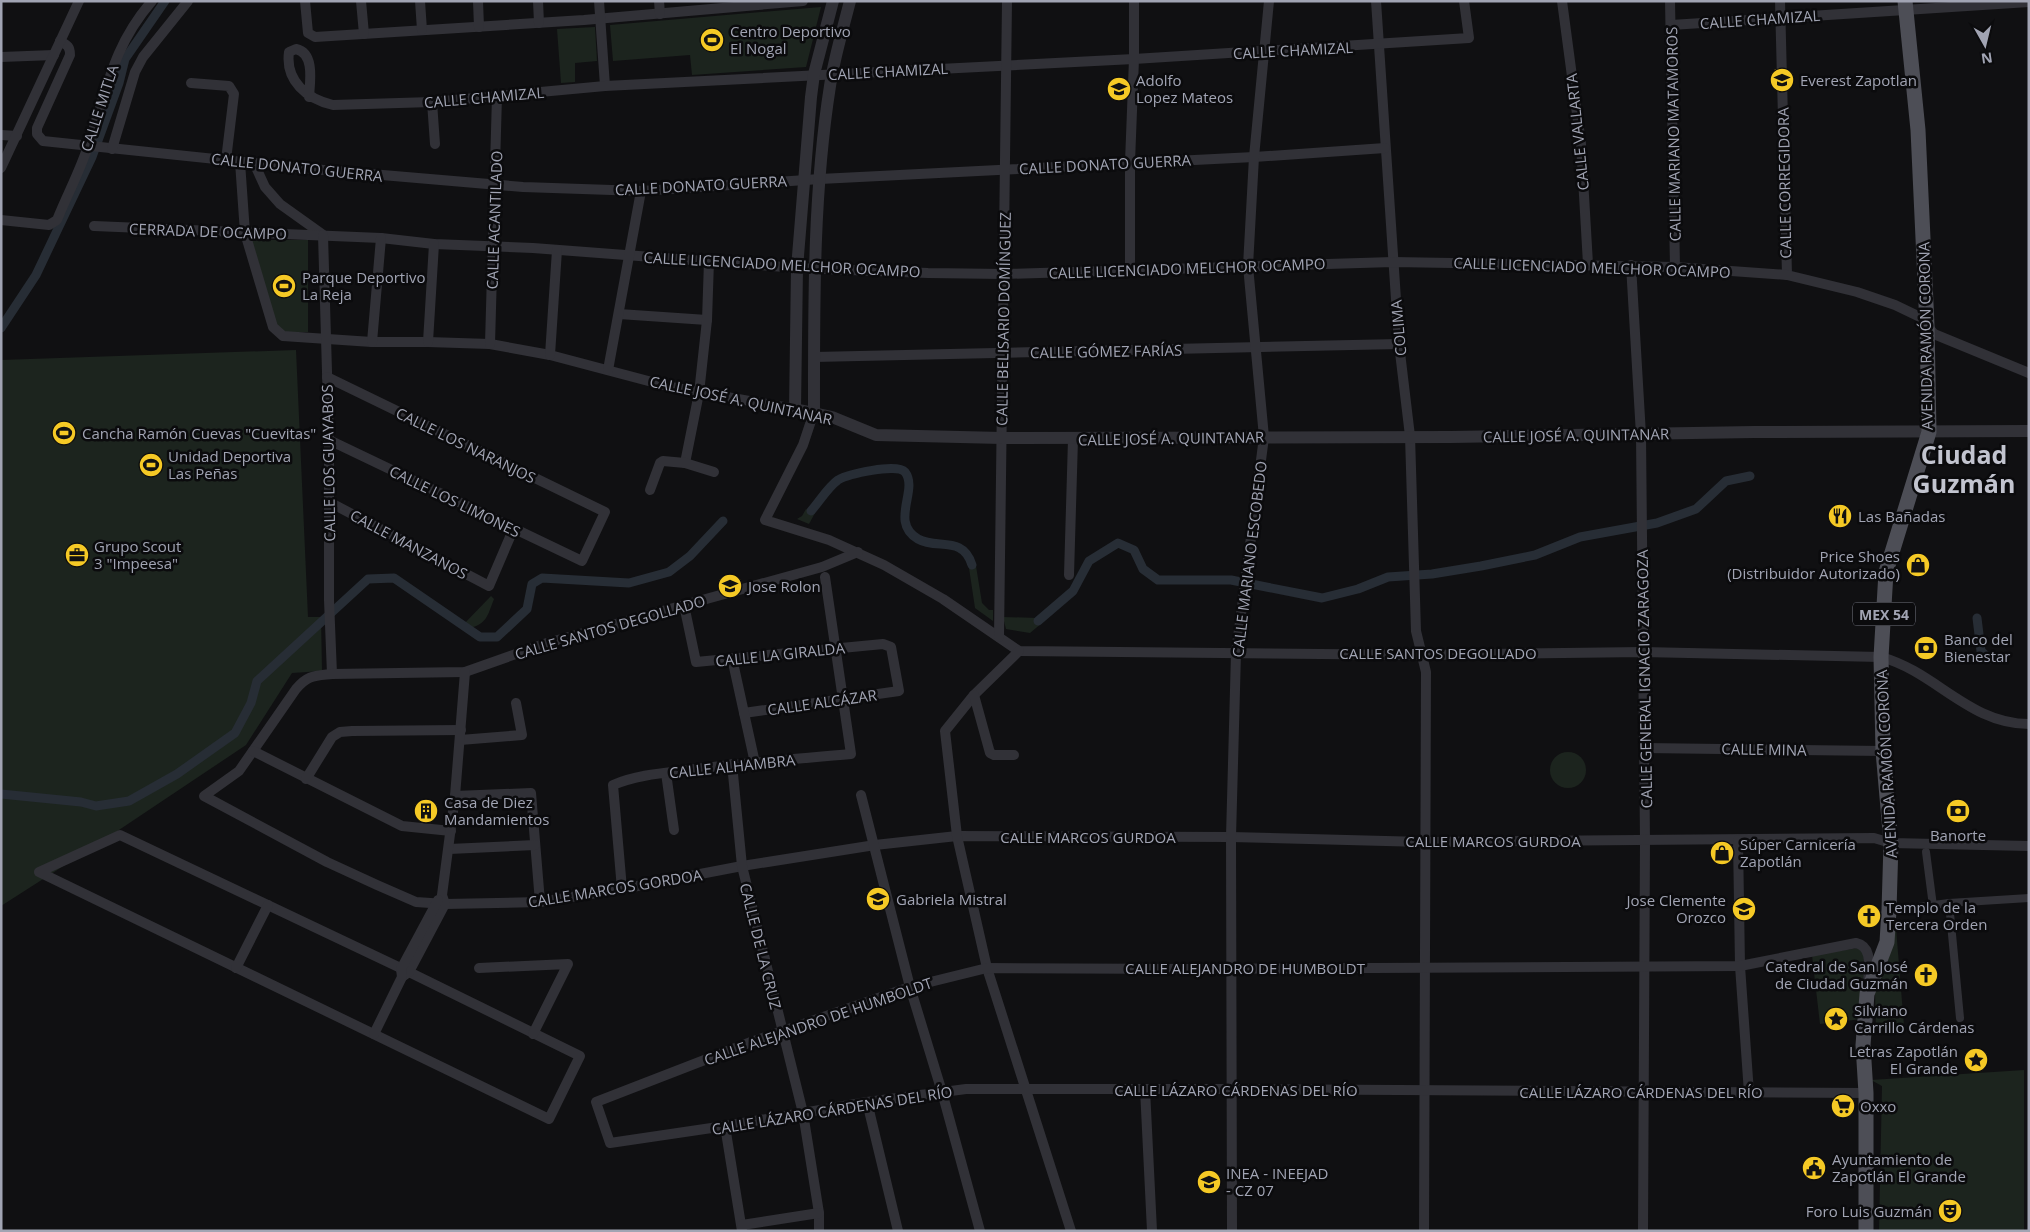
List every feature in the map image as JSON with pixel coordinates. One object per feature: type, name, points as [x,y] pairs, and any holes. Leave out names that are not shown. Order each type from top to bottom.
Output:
[{"type":"main road","name":"AVENIDA RAMÓN CORONA","points":[[1866,1231],[1866,1093],[1863,1045],[1867,994],[1887,942],[1891,843],[1883,750],[1881,657],[1886,572],[1929,432],[1927,325],[1918,130],[1906,5]]},
{"type":"street","name":"CALLE MITLA","points":[[1,220],[49,225],[57,220],[91,147],[110,72],[121,45],[141,14],[152,1]]},
{"type":"street","name":"CALLE MITLA","points":[[109,148],[135,72],[143,57],[188,1]]},
{"type":"street","points":[[305,1],[308,33],[315,37],[600,19],[660,14],[720,5],[803,1]]},
{"type":"street","points":[[361,1],[364,34]]},
{"type":"street","points":[[420,1],[422,30]]},
{"type":"street","points":[[478,1],[479,26]]},
{"type":"street","points":[[538,1],[539,23]]},
{"type":"street","points":[[600,1],[605,86]]},
{"type":"street","points":[[659,1],[660,14]]},
{"type":"street","points":[[795,409],[797,268],[804,180],[814,74],[833,1]]},
{"type":"street","points":[[850,1],[832,74],[820,178],[815,269],[814,412],[803,445],[765,520],[829,540],[884,565],[943,599],[1019,651],[974,695],[944,731],[957,836],[986,968],[1027,1089],[1071,1231]]},
{"type":"street","name":"CALLE BELISARIO DOMÍNGUEZ","points":[[999,637],[1007,1]]},
{"type":"street","points":[[1130,269],[1130,162],[1134,1]]},
{"type":"street","name":"CALLE MARIANO ESCOBEDO","points":[[1232,1231],[1231,837],[1236,653],[1264,437],[1248,266],[1254,157],[1269,1]]},
{"type":"street","name":"COLIMA","points":[[1376,1],[1399,344],[1410,436],[1416,631],[1426,672],[1423,1090],[1424,1231]]},
{"type":"street","name":"CALLE CHAMIZAL","points":[[310,97],[333,105],[432,102],[605,86],[1263,52],[1469,38],[1464,1]]},
{"type":"street","name":"CALLE VALLARTA","points":[[1562,1],[1580,135],[1588,264]]},
{"type":"street","name":"CALLE MARIANO MATAMOROS","points":[[1670,1],[1675,267]]},
{"type":"street","name":"CALLE CORREGIDORA","points":[[1780,1],[1787,275]]},
{"type":"street","points":[[1,168],[78,2]]},
{"type":"street","name":"CALLE CHAMIZAL","points":[[1671,25],[1906,5],[2029,2]]},
{"type":"street","name":"CALLE DONATO GUERRA","points":[[60,41],[68,45],[70,55],[38,128],[37,134],[43,141],[254,164],[496,185],[641,192],[820,178],[1254,157],[1385,148]]},
{"type":"street","points":[[1,57],[54,55]]},
{"type":"street","points":[[191,83],[229,86],[233,89],[226,160]]},
{"type":"street","name":"CALLE ACANTILADO","points":[[490,344],[496,185],[497,96]]},
{"type":"street","points":[[432,102],[435,144]]},
{"type":"street","points":[[1,135],[17,136]]},
{"type":"street","name":"CALLE JOSÉ A. QUINTANAR","points":[[240,162],[245,233],[273,327],[283,336],[372,342],[490,344],[550,355],[699,393],[814,412],[876,435],[1073,439],[2029,431]]},
{"type":"street","points":[[254,164],[265,186],[280,204],[323,235]]},
{"type":"street","points":[[608,370],[641,192]]},
{"type":"street","name":"CERRADA DE OCAMPO","points":[[94,226],[323,235]]},
{"type":"street","name":"CALLE LICENCIADO MELCHOR OCAMPO","points":[[323,235],[815,269],[1004,274],[1393,262],[1631,265],[1787,275],[1849,290],[1894,305],[1920,317],[1934,334],[2029,374]]},
{"type":"street","name":"CALLE LOS GUAYABOS","points":[[323,235],[325,339],[328,377],[329,600],[332,674]]},
{"type":"street","points":[[372,342],[381,238]]},
{"type":"street","points":[[428,342],[434,244]]},
{"type":"street","points":[[550,355],[557,250]]},
{"type":"street","points":[[685,462],[699,393],[707,320],[709,261]]},
{"type":"street","name":"CALLE GENERAL IGNACIO ZARAGOZA","points":[[1631,265],[1641,435],[1644,652],[1643,1231]]},
{"type":"street","points":[[619,314],[707,320]]},
{"type":"street","name":"CALLE GÓMEZ FARÍAS","points":[[814,357],[1399,344]]},
{"type":"street","name":"CALLE LOS NARANJOS","points":[[328,377],[605,512],[582,561]]},
{"type":"street","points":[[1069,574],[1073,439]]},
{"type":"street","name":"CALLE LOS LIMONES","points":[[329,440],[513,530],[582,561]]},
{"type":"street","points":[[650,490],[660,463],[663,461],[685,462],[714,472]]},
{"type":"street","name":"CALLE MANZANOS","points":[[329,502],[489,586],[513,530]]},
{"type":"street","name":"CALLE SANTOS DEGOLLADO","points":[[204,796],[239,771],[296,689],[304,680],[310,677],[332,674],[465,672],[547,642],[822,567],[858,552]]},
{"type":"street","points":[[825,577],[843,699]]},
{"type":"street","name":"CALLE LA GIRALDA","points":[[684,605],[696,662],[883,644],[891,647],[899,691]]},
{"type":"street","name":"CALLE SANTOS DEGOLLADO","points":[[1019,651],[1422,655],[1644,652],[1881,657],[1909,667],[1976,711],[2011,724],[2029,724]]},
{"type":"street","points":[[732,658],[755,763]]},
{"type":"street","points":[[374,1034],[440,901],[449,849],[455,796],[465,672]]},
{"type":"street","name":"CALLE ALCÁZAR","points":[[744,713],[899,691]]},
{"type":"street","points":[[974,695],[990,753],[994,755],[1014,755]]},
{"type":"street","name":"CALLE ALHAMBRA","points":[[622,889],[613,785],[626,780],[732,764],[851,754],[843,699]]},
{"type":"street","points":[[306,779],[332,737],[340,732],[522,736],[516,703]]},
{"type":"street","name":"CALLE MINA","points":[[1644,748],[1883,750]]},
{"type":"street","points":[[253,751],[402,826],[451,831]]},
{"type":"street","name":"CALLE DE LA CRUZ","points":[[732,764],[742,866],[803,1113],[819,1213],[819,1231]]},
{"type":"street","points":[[666,773],[674,830]]},
{"type":"street","points":[[455,796],[531,793],[540,902]]},
{"type":"street","points":[[861,795],[910,987],[942,1092],[980,1231]]},
{"type":"street","name":"CALLE MARCOS GORDOA","points":[[204,796],[327,862],[410,900],[540,902],[622,889],[742,866],[875,845],[957,836]]},
{"type":"street","points":[[120,835],[268,905],[404,973],[580,1056],[549,1119],[39,872],[120,835]]},
{"type":"street","name":"CALLE MARCOS GURDOA","points":[[957,836],[1231,837],[1424,842],[1874,838],[1891,843],[2029,846]]},
{"type":"street","points":[[1738,840],[1740,966],[1749,1093]]},
{"type":"street","points":[[449,849],[534,845]]},
{"type":"street","points":[[1926,852],[1933,906]]},
{"type":"street","points":[[1894,910],[1950,903],[2029,898]]},
{"type":"street","points":[[1950,903],[1960,1018]]},
{"type":"street","points":[[236,968],[268,905]]},
{"type":"street","name":"CALLE ALEJANDRO DE HUMBOLDT","points":[[610,1143],[596,1102],[782,1031],[910,987],[986,968],[1740,966],[1856,943],[1866,948],[1869,956],[1867,994]]},
{"type":"street","points":[[479,968],[568,964],[533,1034]]},
{"type":"street","name":"CALLE LÁZARO CÁRDENAS DEL RÍO","points":[[610,1143],[867,1102],[989,1088],[1866,1093]]},
{"type":"street","points":[[1145,1089],[1152,1231]]},
{"type":"street","points":[[867,1102],[898,1231]]},
{"type":"street","points":[[725,1126],[742,1228],[819,1213]]},
{"type":"shaded area","name":"Centro Deportivo El Nogal","points":[[821,7],[806,67],[692,75],[690,55],[613,61],[610,25]]},
{"type":"shaded area","points":[[595,27],[597,61],[575,63],[575,82],[561,83],[557,29]]},
{"type":"shaded area","name":"Parque Deportivo La Reja","points":[[244,240],[308,240],[308,332],[276,332]]},
{"type":"shaded area","name":"Unidad Deportiva Las Peñas","points":[[296,350],[308,617],[321,617],[322,671],[292,673],[246,745],[1,906],[1,360]]},
{"type":"shaded area","points":[[806,509],[815,513],[809,524],[797,519],[802,516]]},
{"type":"shaded area","points":[[976,566],[982,603],[989,610],[993,610],[993,621],[975,608],[969,568]]},
{"type":"shaded area","points":[[491,596],[494,599],[485,619],[479,625],[467,629],[463,625]]},
{"type":"shaded area","points":[[1003,617],[1038,618],[1042,623],[1030,633],[1006,629]]},
{"type":"shaded area","points":[[1568,752],[1580,758],[1586,770],[1580,782],[1568,788],[1556,782],[1550,770],[1556,758]]},
{"type":"shaded area","points":[[1896,928],[1904,1026],[1876,1029],[1875,992]]},
{"type":"shaded area","points":[[1858,948],[1864,954],[1862,1019],[1820,1024],[1812,955]]},
{"type":"shaded area","points":[[2024,1070],[2024,1231],[1879,1231],[1882,1086],[1871,1080]]},
{"type":"waterway","points":[[1,328],[36,275],[92,157],[119,83],[125,59],[165,1]]},
{"type":"waterway","points":[[811,511],[838,480],[872,470],[900,470],[905,472],[908,479],[909,488],[905,515],[906,524],[910,532],[925,542],[956,546],[968,556],[972,565]]},
{"type":"waterway","points":[[1038,621],[1073,591],[1089,561],[1118,543],[1134,550],[1143,569],[1158,580],[1231,580],[1322,598],[1358,589],[1388,577],[1432,574],[1481,566],[1535,555],[1580,537],[1657,523],[1696,509],[1726,481],[1750,476]]},
{"type":"waterway","points":[[1,794],[81,802],[96,806],[129,801],[177,774],[235,733],[251,703],[257,681],[368,579],[394,578],[480,637],[497,637],[527,609],[532,584],[542,578],[629,583],[669,572],[690,556],[723,521]]},
{"type":"waterway","points":[[1977,618],[1981,651],[1990,659]]},
{"type":"place","name":"Centro Deportivo El Nogal","points":[[712,40]]},
{"type":"place","name":"Everest Zapotlan","points":[[1782,80]]},
{"type":"place","name":"Adolfo Lopez Mateos","points":[[1119,89]]},
{"type":"place","name":"Parque Deportivo La Reja","points":[[284,286]]},
{"type":"place","name":"Cancha Ramón Cuevas \"Cuevitas\"","points":[[64,433]]},
{"type":"place","name":"Unidad Deportiva Las Peñas","points":[[151,465]]},
{"type":"place","name":"Las Bañadas","points":[[1840,516]]},
{"type":"place","name":"Grupo Scout 3 \"Impeesa\"","points":[[77,555]]},
{"type":"place","name":"Price Shoes (Distribuidor Autorizado)","points":[[1918,565]]},
{"type":"place","name":"Jose Rolon","points":[[730,586]]},
{"type":"place","name":"Banco del Bienestar","points":[[1926,648]]},
{"type":"place","name":"Casa de Diez Mandamientos","points":[[426,811]]},
{"type":"place","name":"Banorte","points":[[1958,811]]},
{"type":"place","name":"Súper Carnicería Zapotlán","points":[[1722,853]]},
{"type":"place","name":"Gabriela Mistral","points":[[878,899]]},
{"type":"place","name":"Jose Clemente Orozco","points":[[1744,909]]},
{"type":"place","name":"Templo de la Tercera Orden","points":[[1869,916]]},
{"type":"place","name":"Catedral de San José de Ciudad Guzmán","points":[[1926,975]]},
{"type":"place","name":"Silviano Carrillo Cárdenas","points":[[1836,1019]]},
{"type":"place","name":"Letras Zapotlán El Grande","points":[[1976,1060]]},
{"type":"place","name":"Oxxo","points":[[1843,1106]]},
{"type":"place","name":"Ayuntamiento de Zapotlán El Grande","points":[[1814,1168]]},
{"type":"place","name":"INEA - INEEJAD - CZ 07","points":[[1209,1182]]},
{"type":"place","name":"Foro Luis Guzmán","points":[[1950,1211]]},
{"type":"district","name":"Ciudad Guzmán","points":[[1964,468]]}]
